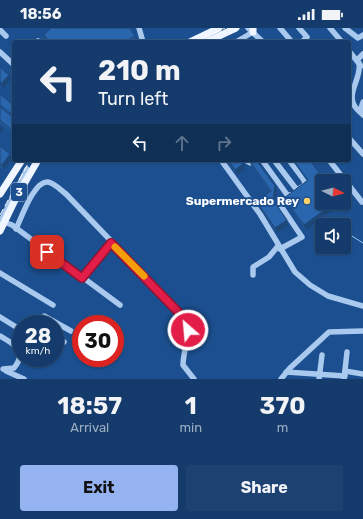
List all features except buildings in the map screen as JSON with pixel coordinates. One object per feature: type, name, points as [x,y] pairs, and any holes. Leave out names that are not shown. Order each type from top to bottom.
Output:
[{"type":"main road","points":[[194,40],[219,28]]},
{"type":"main road","points":[[210,40],[236,28]]},
{"type":"main road","name":"3","points":[[2,225],[36,162]]},
{"type":"main road","name":"3","points":[[0,194],[24,164]]},
{"type":"street","points":[[138,28],[142,40]]},
{"type":"street","points":[[280,28],[290,40]]},
{"type":"street","points":[[299,28],[307,37],[304,40]]},
{"type":"street","points":[[330,28],[340,40]]},
{"type":"street","points":[[345,28],[358,38],[363,35]]},
{"type":"street","points":[[238,40],[251,29],[261,40]]},
{"type":"street","points":[[0,30],[6,36]]},
{"type":"street","points":[[0,52],[12,62]]},
{"type":"street","points":[[351,53],[363,71]]},
{"type":"street","points":[[361,113],[354,104],[352,98],[359,72],[358,62],[363,54]]},
{"type":"street","points":[[361,113],[363,102]]},
{"type":"street","points":[[351,140],[363,154]]},
{"type":"street","points":[[222,162],[241,190],[260,214],[295,272],[310,285],[328,296],[363,306]]},
{"type":"street","points":[[263,162],[288,196]]},
{"type":"street","points":[[276,162],[298,190]]},
{"type":"street","points":[[253,275],[253,267],[269,257],[279,247],[302,237],[281,206],[282,201],[298,190],[305,182],[291,162]]},
{"type":"street","points":[[331,162],[362,202]]},
{"type":"street","points":[[0,198],[24,164]]},
{"type":"street","points":[[24,164],[2,225],[16,229],[120,305]]},
{"type":"street","points":[[16,229],[37,187],[44,182],[47,182],[66,194],[184,318],[188,324],[183,366],[194,379]]},
{"type":"street","points":[[82,278],[111,243]]},
{"type":"street","points":[[0,273],[53,306]]},
{"type":"street","points":[[0,317],[12,324]]},
{"type":"street","points":[[64,327],[71,331]]},
{"type":"street","points":[[281,379],[286,372],[329,332],[363,331]]},
{"type":"street","points":[[0,336],[16,346],[20,351],[20,357],[14,368],[1,369]]},
{"type":"street","points":[[345,375],[347,352]]},
{"type":"street","points":[[319,377],[322,355]]},
{"type":"street","points":[[1,369],[24,379]]},
{"type":"street","points":[[286,372],[319,377],[363,374]]},
{"type":"waterway","points":[[351,235],[363,243]]},
{"type":"railway","points":[[200,40],[225,28]]},
{"type":"railway","points":[[0,215],[29,162]]},
{"type":"slow traffic","points":[[115,247],[144,276]]},
{"type":"place","name":"Supermercado Rey","points":[[307,201]]},
{"type":"route","points":[[47,252],[82,278],[111,243],[184,318],[188,324],[188,330]]}]
